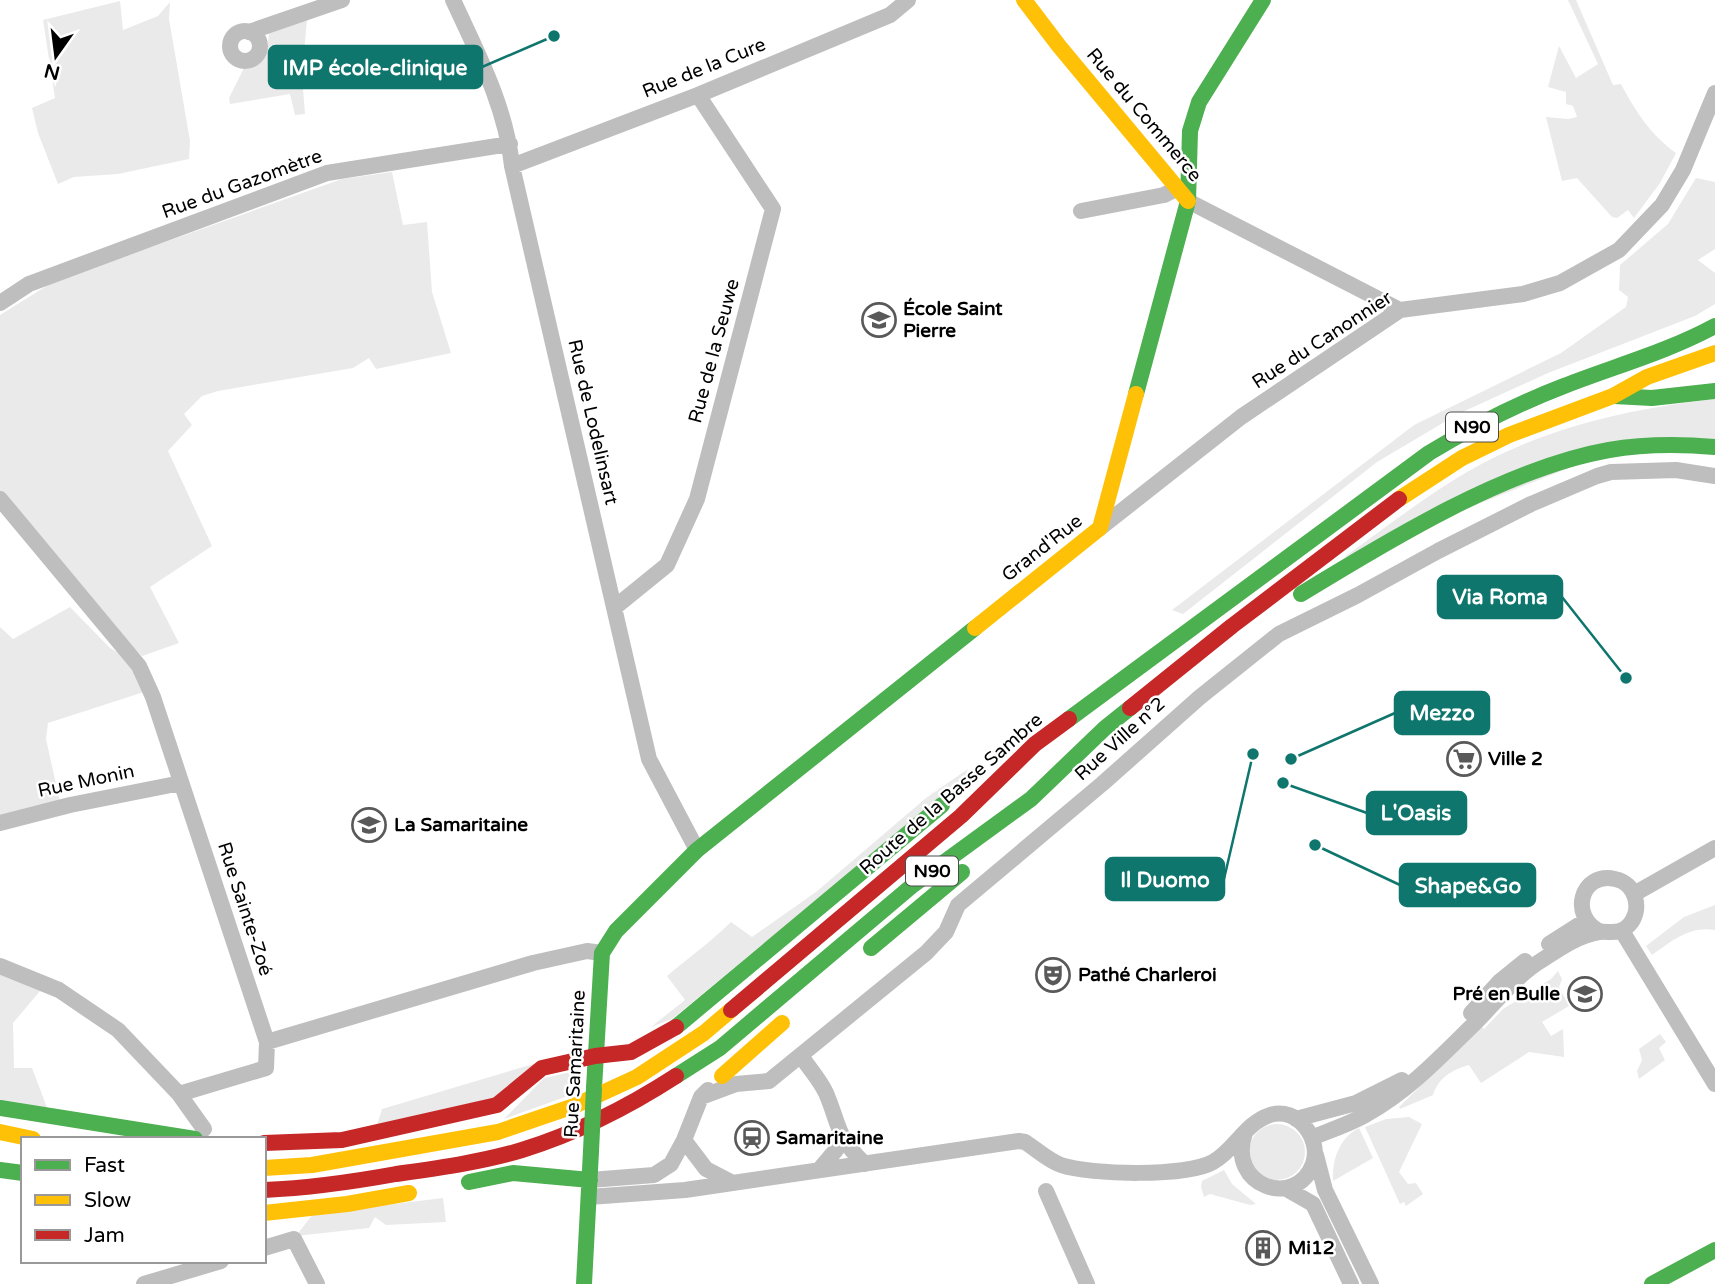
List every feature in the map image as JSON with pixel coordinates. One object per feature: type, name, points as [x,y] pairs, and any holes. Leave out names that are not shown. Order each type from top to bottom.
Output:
[{"type":"main road","name":"Rue du Commerce","points":[[1024,0],[1182,195]]},
{"type":"main road","name":"Grand'Rue","points":[[602,953],[616,930],[697,850],[1100,528],[1182,195],[1190,131],[1199,102],[1263,0]]},
{"type":"main road","name":"Route de la Basse Sambre","points":[[266,1168],[312,1165],[498,1132],[574,1106],[637,1077],[714,1025],[961,816],[1035,744],[1437,447],[1530,399],[1682,344],[1715,327]]},
{"type":"main road","points":[[1613,396],[1647,377],[1715,353]]},
{"type":"main road","points":[[1613,396],[1652,398],[1715,391]]},
{"type":"main road","name":"N90","points":[[266,1190],[312,1188],[449,1166],[521,1150],[569,1133],[641,1099],[720,1048],[913,885],[1031,799],[1105,728],[1243,617],[1435,474],[1509,435],[1613,396]]},
{"type":"main road","points":[[1146,695],[1322,581],[1501,484],[1536,470],[1607,451],[1642,445],[1715,447]]},
{"type":"main road","points":[[975,778],[1035,744]]},
{"type":"main road","points":[[266,1143],[342,1140],[498,1105],[542,1068],[595,1056],[631,1052],[672,1030],[954,796]]},
{"type":"main road","points":[[861,957],[1003,837],[1031,799]]},
{"type":"main road","name":"Rue Samaritaine","points":[[584,1284],[602,953]]},
{"type":"main road","points":[[722,1076],[797,1010]]},
{"type":"main road","points":[[0,1108],[200,1134]]},
{"type":"main road","points":[[0,1108],[73,1135]]},
{"type":"main road","points":[[0,1132],[24,1137]]},
{"type":"main road","points":[[0,1170],[21,1173]]},
{"type":"main road","points":[[449,1185],[513,1174],[590,1180]]},
{"type":"main road","points":[[266,1213],[347,1204],[424,1190]]},
{"type":"main road","points":[[1652,1284],[1715,1250]]},
{"type":"street","points":[[249,32],[342,0]]},
{"type":"street","name":"Rue de Lodelinsart","points":[[453,0],[500,105],[649,759],[697,850]]},
{"type":"street","name":"Rue de la Cure","points":[[512,166],[698,95],[890,15],[908,0]]},
{"type":"street","name":"Rue du Canonnier","points":[[1100,528],[1241,417],[1400,310],[1523,295],[1560,283],[1619,250],[1662,205],[1683,170],[1715,93]]},
{"type":"street","name":"Rue de la Seuwe","points":[[614,608],[667,565],[697,499],[773,209],[698,95]]},
{"type":"street","name":"Rue du Gazomètre","points":[[0,303],[29,284],[327,173],[510,144]]},
{"type":"street","points":[[1082,211],[1164,195],[1182,195]]},
{"type":"street","name":"Rue du Commerce","points":[[1182,195],[1400,310]]},
{"type":"street","name":"Rue Ville n°2","points":[[701,1097],[736,1084],[769,1081],[802,1056],[926,953],[946,932],[958,905],[1200,697],[1279,634],[1358,596],[1438,551],[1531,504],[1597,476],[1611,472],[1676,470],[1715,477]]},
{"type":"street","name":"Rue Sainte-Zoé","points":[[0,499],[139,666],[153,697],[267,1041]]},
{"type":"street","name":"Rue Monin","points":[[0,822],[181,783]]},
{"type":"street","points":[[1635,898],[1715,848]]},
{"type":"street","points":[[1635,898],[1715,858]]},
{"type":"street","points":[[1601,932],[1585,920],[1582,898],[1590,885],[1614,878],[1626,884],[1635,898],[1633,920],[1625,935]]},
{"type":"street","points":[[1296,1119],[1356,1103],[1397,1084],[1446,1040],[1499,982],[1531,955],[1585,920]]},
{"type":"street","points":[[1314,1144],[1404,1091],[1532,966],[1564,946],[1601,932],[1625,935]]},
{"type":"street","points":[[1625,935],[1715,1084]]},
{"type":"street","points":[[179,1094],[265,1068],[267,1041],[533,964],[587,951],[602,953]]},
{"type":"street","points":[[0,966],[59,990],[118,1030],[179,1094],[200,1134]]},
{"type":"street","points":[[802,1056],[825,1091],[841,1136],[851,1151],[865,1164]]},
{"type":"street","points":[[590,1180],[654,1175],[671,1164],[701,1097],[722,1076]]},
{"type":"street","points":[[589,1196],[685,1190],[1019,1141],[1025,1142],[1060,1165],[1085,1170],[1124,1174],[1184,1171],[1213,1162],[1253,1124],[1271,1114],[1287,1115],[1296,1119],[1314,1144],[1325,1190],[1371,1284]]},
{"type":"street","points":[[1245,1133],[1241,1144],[1244,1168],[1261,1185],[1273,1188],[1285,1188],[1306,1175],[1313,1164],[1314,1144]]},
{"type":"street","points":[[819,1170],[836,1150],[841,1136]]},
{"type":"street","points":[[684,1140],[706,1169],[731,1182]]},
{"type":"street","points":[[1285,1188],[1313,1204],[1351,1284]]},
{"type":"street","points":[[1046,1191],[1087,1284]]},
{"type":"street","points":[[266,1247],[294,1239],[317,1284]]},
{"type":"street","points":[[144,1284],[214,1263]]},
{"type":"shaded area","points":[[1568,0],[1576,0],[1613,85],[1621,84],[1644,122],[1676,153],[1660,183],[1634,218],[1628,210],[1617,218],[1612,217],[1577,178],[1562,181],[1546,117],[1577,117],[1573,106],[1566,104],[1566,92],[1548,87],[1559,46],[1576,78],[1598,64]]},
{"type":"shaded area","points":[[120,1],[123,30],[158,16],[170,2],[169,19],[190,141],[189,159],[118,174],[74,177],[58,184],[38,133],[32,108],[55,98],[43,20]]},
{"type":"shaded area","points":[[307,19],[302,76],[305,114],[295,115],[290,94],[230,104],[229,98],[244,68],[258,65],[265,57],[269,32]]},
{"type":"shaded area","points":[[392,172],[403,225],[427,222],[432,292],[451,353],[376,369],[369,358],[353,368],[202,396],[184,414],[192,425],[168,451],[212,546],[150,587],[179,643],[142,656],[87,604],[0,495],[0,315],[53,282],[342,179]]},
{"type":"shaded area","points":[[1696,178],[1715,182],[1715,249],[1698,260],[1715,273],[1715,304],[1695,316],[1548,373],[1458,414],[1377,462],[1183,614],[1172,610],[1414,425],[1561,353],[1626,307],[1628,297],[1619,290],[1620,265],[1668,224]]},
{"type":"shaded area","points":[[1715,399],[1715,441],[1644,438],[1343,558],[1451,482],[1516,447],[1599,419]]},
{"type":"shaded area","points":[[70,607],[110,648],[136,663],[150,690],[48,723],[46,739],[60,802],[0,821],[0,627],[13,639]]},
{"type":"shaded area","points":[[968,769],[964,779],[672,1019],[651,1027],[685,1000],[667,976],[731,922],[752,937],[816,892],[926,798]]},
{"type":"shaded area","points":[[1715,905],[1715,930],[1689,932],[1652,955],[1646,946],[1684,917]]},
{"type":"shaded area","points":[[1558,971],[1562,979],[1559,987],[1569,1006],[1542,1022],[1551,1036],[1563,1029],[1564,1057],[1529,1052],[1481,1083],[1469,1065],[1447,1075],[1433,1095],[1400,1109],[1399,1107],[1481,1026],[1484,1029],[1503,1009],[1551,979]]},
{"type":"shaded area","points":[[0,973],[40,991],[13,1023],[14,1068],[32,1068],[48,1110],[0,1101]]},
{"type":"shaded area","points":[[1660,1034],[1666,1042],[1659,1048],[1665,1060],[1639,1079],[1637,1071],[1642,1060],[1639,1049]]},
{"type":"shaded area","points":[[537,1063],[492,1099],[377,1125],[382,1109]]},
{"type":"shaded area","points":[[571,1072],[580,1078],[582,1091],[504,1119],[544,1078]]},
{"type":"shaded area","points":[[1409,1117],[1422,1124],[1399,1172],[1408,1184],[1416,1183],[1423,1194],[1406,1206],[1404,1202],[1400,1204],[1365,1127],[1386,1119]]},
{"type":"shaded area","points":[[1271,1124],[1283,1124],[1297,1132],[1305,1146],[1303,1163],[1297,1172],[1283,1180],[1271,1180],[1254,1168],[1249,1158],[1249,1146],[1261,1129]]},
{"type":"shaded area","points":[[1359,1128],[1373,1158],[1333,1181],[1338,1150],[1346,1138]]},
{"type":"shaded area","points":[[1224,1170],[1232,1184],[1256,1204],[1250,1205],[1210,1194],[1204,1197],[1202,1181]]},
{"type":"shaded area","points":[[443,1198],[446,1222],[386,1225],[375,1217],[369,1228],[296,1236],[313,1214]]},
{"type":"traffic: fast","points":[[1136,394],[1188,201],[1190,131],[1199,102],[1263,0]]},
{"type":"traffic: fast","points":[[1069,719],[1429,453],[1529,400],[1660,351],[1715,326]]},
{"type":"traffic: fast","points":[[1614,396],[1652,398],[1715,391]]},
{"type":"traffic: fast","points":[[1301,594],[1410,529],[1530,472],[1570,459],[1622,448],[1662,445],[1715,447]]},
{"type":"traffic: fast","points":[[594,1088],[602,953],[616,931],[697,850],[975,628]]},
{"type":"traffic: fast","points":[[676,1076],[720,1048],[913,885],[1031,799],[1105,728],[1130,708]]},
{"type":"traffic: fast","points":[[676,1027],[942,805]]},
{"type":"traffic: fast","points":[[871,948],[962,872]]},
{"type":"traffic: fast","points":[[591,1151],[594,1088]]},
{"type":"traffic: fast","points":[[0,1108],[182,1137]]},
{"type":"traffic: fast","points":[[584,1284],[591,1151]]},
{"type":"traffic: fast","points":[[0,1170],[21,1173]]},
{"type":"traffic: fast","points":[[469,1182],[513,1173],[590,1180]]},
{"type":"traffic: fast","points":[[1652,1284],[1715,1250]]},
{"type":"traffic: slow","points":[[1024,0],[1188,201]]},
{"type":"traffic: slow","points":[[1399,499],[1462,458],[1509,435],[1613,396],[1647,377],[1715,353]]},
{"type":"traffic: slow","points":[[975,628],[1100,528],[1136,394]]},
{"type":"traffic: slow","points":[[266,1168],[312,1165],[498,1132],[574,1106],[637,1077],[704,1033],[731,1010]]},
{"type":"traffic: slow","points":[[722,1076],[782,1023]]},
{"type":"traffic: slow","points":[[0,1132],[24,1137]]},
{"type":"traffic: slow","points":[[266,1213],[347,1204],[409,1193]]},
{"type":"traffic: jam","points":[[1130,708],[1232,626],[1399,499]]},
{"type":"traffic: jam","points":[[731,1010],[961,816],[1035,744],[1069,719]]},
{"type":"traffic: jam","points":[[266,1143],[342,1140],[497,1105],[542,1068],[595,1056],[631,1052],[676,1027]]},
{"type":"traffic: jam","points":[[266,1190],[347,1182],[507,1154],[582,1127],[621,1109],[676,1076]]},
{"type":"place","name":"IMP école-clinique","points":[[554,36]]},
{"type":"place","name":"École Saint Pierre","points":[[879,320]]},
{"type":"place","name":"Via Roma","points":[[1626,678]]},
{"type":"place","name":"Il Duomo","points":[[1253,754]]},
{"type":"place","name":"Mezzo","points":[[1291,759]]},
{"type":"place","name":"Ville 2","points":[[1464,759]]},
{"type":"place","name":"L'Oasis","points":[[1283,783]]},
{"type":"place","name":"La Samaritaine","points":[[369,825]]},
{"type":"place","name":"Shape&Go","points":[[1315,845]]},
{"type":"place","name":"Pathé Charleroi","points":[[1053,975]]},
{"type":"place","name":"Pré en Bulle","points":[[1585,994]]},
{"type":"place","name":"Samaritaine","points":[[752,1138]]},
{"type":"place","name":"Mi12","points":[[1263,1248]]}]
